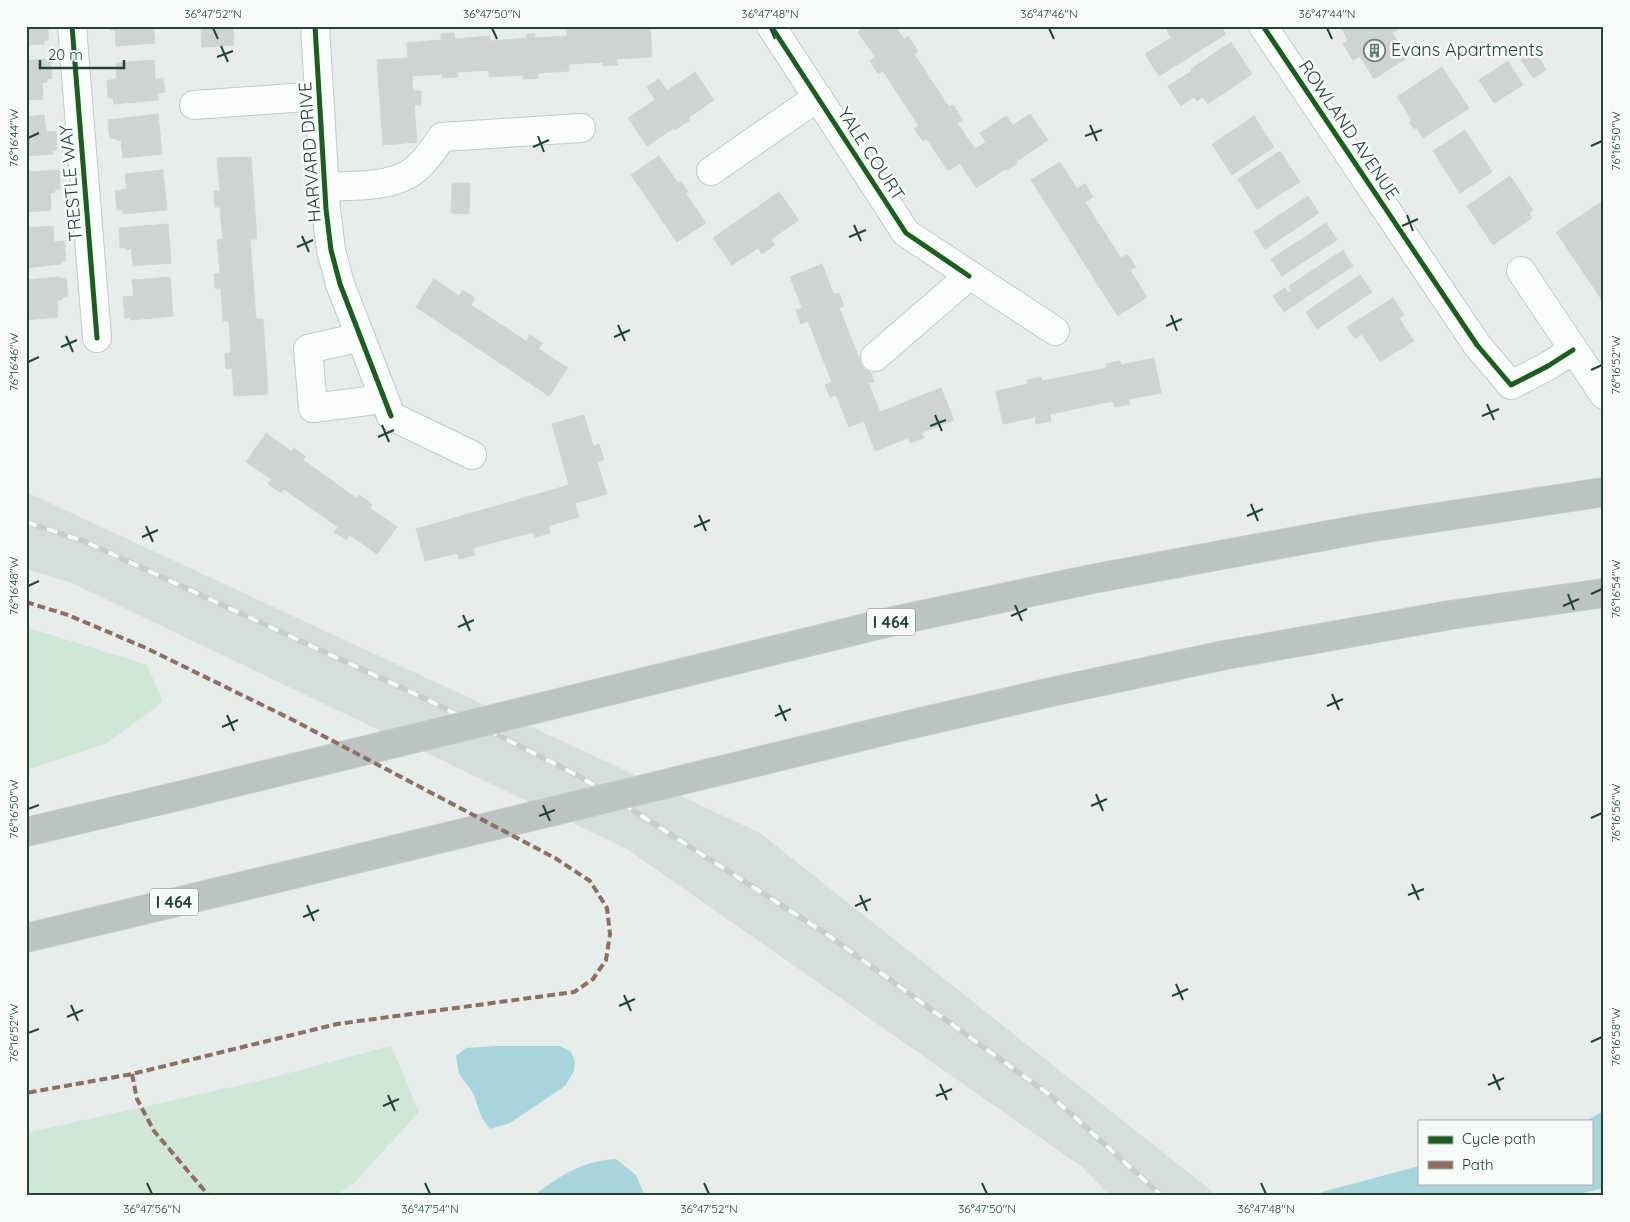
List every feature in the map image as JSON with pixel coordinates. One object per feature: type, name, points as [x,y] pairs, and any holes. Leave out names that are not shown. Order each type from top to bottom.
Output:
[{"type":"highway","name":"I 464","points":[[26,832],[885,624],[1083,581],[1367,528],[1604,492]]},
{"type":"highway","name":"I 464","points":[[26,938],[1051,692],[1225,655],[1450,615],[1604,593]]},
{"type":"street","name":"TRESTLE WAY","points":[[72,26],[97,338]]},
{"type":"street","name":"HARVARD DRIVE","points":[[315,26],[331,250],[340,284],[387,407]]},
{"type":"street","name":"YALE COURT","points":[[771,26],[906,232],[969,276],[1056,331]]},
{"type":"street","name":"ROWLAND AVENUE","points":[[1263,26],[1477,345],[1511,385],[1548,366],[1573,350]]},
{"type":"street","points":[[194,105],[320,96]]},
{"type":"street","points":[[711,171],[818,97]]},
{"type":"street","points":[[325,187],[377,184],[400,179],[417,169],[442,137],[581,128]]},
{"type":"street","points":[[1521,271],[1604,395]]},
{"type":"street","points":[[875,357],[969,276]]},
{"type":"street","points":[[361,337],[308,349],[313,408],[387,407],[472,455]]},
{"type":"shaded area","points":[[26,492],[760,833],[1218,1196],[1110,1196],[1082,1167],[627,849],[72,583],[26,569]]},
{"type":"green space","points":[[26,627],[147,665],[163,702],[107,743],[26,770]]},
{"type":"green space","points":[[391,1046],[419,1112],[354,1183],[335,1196],[26,1196],[26,1133],[259,1081]]},
{"type":"water","points":[[560,1046],[571,1052],[575,1062],[574,1071],[565,1086],[510,1123],[490,1129],[482,1118],[473,1093],[459,1074],[456,1056],[466,1048]]},
{"type":"water","points":[[1604,1111],[1604,1188],[1570,1196],[1316,1196],[1322,1192],[1418,1166],[1418,1184],[1592,1184],[1592,1120],[1587,1120]]},
{"type":"water","points":[[616,1159],[636,1175],[645,1196],[533,1196],[552,1182],[581,1166],[603,1160]]},
{"type":"building","points":[[26,26],[48,26],[48,40],[44,40],[44,44],[26,45]]},
{"type":"building","points":[[104,26],[153,26],[155,43],[116,46],[115,30],[104,28]]},
{"type":"building","points":[[201,26],[233,26],[234,45],[202,47]]},
{"type":"building","points":[[600,26],[650,26],[652,57],[617,59],[618,65],[603,66],[603,62],[569,64],[569,71],[538,73],[538,78],[523,79],[523,75],[489,77],[489,70],[458,72],[458,77],[442,78],[442,74],[412,76],[413,91],[421,91],[421,105],[414,105],[417,142],[383,145],[377,60],[408,58],[407,43],[441,40],[441,34],[454,33],[455,39],[490,36],[490,41],[527,38],[527,34],[535,34],[535,38],[567,36],[566,29]]},
{"type":"building","points":[[866,26],[895,26],[904,39],[908,36],[918,51],[914,54],[949,107],[953,105],[963,120],[957,123],[975,149],[986,142],[980,133],[1006,116],[1013,125],[1030,114],[1048,140],[1017,161],[1018,163],[976,188],[960,163],[948,171],[927,139],[923,141],[914,129],[919,126],[883,71],[878,74],[870,61],[875,57],[858,32]]},
{"type":"building","points":[[1172,26],[1220,26],[1226,34],[1159,76],[1145,54],[1171,38],[1167,30]]},
{"type":"building","name":"Evans Apartments","points":[[1340,26],[1398,26],[1399,29],[1392,33],[1408,57],[1374,79],[1360,56],[1353,60],[1343,44],[1348,40]]},
{"type":"building","points":[[1231,42],[1252,74],[1208,104],[1203,97],[1197,101],[1194,97],[1181,106],[1168,86]]},
{"type":"building","points":[[1535,51],[1546,70],[1533,78],[1521,59]]},
{"type":"building","points":[[50,59],[52,78],[42,83],[43,99],[26,100],[26,61]]},
{"type":"building","points":[[154,60],[155,79],[163,78],[165,92],[157,93],[158,100],[114,104],[113,98],[108,98],[107,81],[117,78],[116,63]]},
{"type":"building","points":[[1508,61],[1523,85],[1494,103],[1479,80]]},
{"type":"building","points":[[1442,67],[1469,108],[1423,138],[1416,127],[1414,129],[1409,122],[1412,120],[1397,97]]},
{"type":"building","points":[[695,72],[714,100],[688,118],[690,120],[647,146],[628,118],[655,100],[647,87],[659,79],[667,91]]},
{"type":"building","points":[[158,114],[162,154],[123,158],[121,140],[116,140],[116,138],[110,139],[108,120]]},
{"type":"building","points":[[44,115],[46,132],[56,131],[57,150],[52,151],[53,154],[26,156],[26,117]]},
{"type":"building","points":[[1254,116],[1274,147],[1232,175],[1212,144]]},
{"type":"building","points":[[1465,130],[1492,172],[1460,193],[1433,151]]},
{"type":"building","points":[[1280,151],[1300,182],[1257,209],[1238,179]]},
{"type":"building","points":[[659,156],[678,183],[681,181],[688,192],[686,194],[706,223],[677,242],[631,175]]},
{"type":"building","points":[[251,157],[257,239],[250,239],[256,319],[263,319],[268,394],[234,396],[232,368],[226,369],[225,354],[231,353],[229,321],[223,321],[221,288],[215,288],[214,274],[220,273],[217,240],[223,239],[220,207],[215,207],[214,191],[220,191],[217,158]]},
{"type":"building","points":[[1060,162],[1077,189],[1085,184],[1093,197],[1085,202],[1121,258],[1127,254],[1136,267],[1130,270],[1147,297],[1118,316],[1031,180]]},
{"type":"building","points":[[59,170],[60,189],[55,189],[55,192],[50,193],[51,210],[26,212],[26,172]]},
{"type":"building","points":[[163,170],[167,210],[123,214],[123,210],[117,210],[115,191],[127,189],[125,174]]},
{"type":"building","points":[[1510,176],[1533,210],[1529,213],[1532,218],[1493,245],[1467,206]]},
{"type":"building","points":[[452,183],[470,183],[469,214],[451,213]]},
{"type":"building","points":[[779,192],[799,220],[771,239],[775,245],[762,254],[758,248],[732,265],[713,238]]},
{"type":"building","points":[[1308,196],[1319,213],[1265,249],[1254,232]]},
{"type":"building","points":[[1604,200],[1604,303],[1556,232]]},
{"type":"building","points":[[1326,223],[1337,240],[1282,276],[1271,259]]},
{"type":"building","points":[[168,224],[171,263],[133,266],[131,249],[125,250],[125,247],[120,248],[119,228]]},
{"type":"building","points":[[53,226],[54,242],[64,241],[66,260],[61,261],[61,264],[26,268],[26,228]]},
{"type":"building","points":[[1343,250],[1353,266],[1284,312],[1273,296],[1285,288],[1288,293],[1292,290],[1289,286]]},
{"type":"building","points":[[822,264],[834,295],[839,293],[844,306],[839,308],[864,370],[869,369],[874,382],[868,383],[880,412],[941,388],[954,420],[921,433],[924,438],[910,443],[908,438],[875,451],[864,421],[849,427],[836,395],[830,397],[825,385],[832,382],[808,321],[801,324],[796,310],[802,308],[790,277]]},
{"type":"building","points":[[1360,275],[1372,292],[1317,329],[1306,312]]},
{"type":"building","points":[[60,277],[60,279],[66,278],[68,297],[62,297],[62,300],[57,300],[58,317],[26,320],[26,280]]},
{"type":"building","points":[[170,277],[173,316],[131,320],[130,317],[125,318],[123,297],[134,296],[132,280]]},
{"type":"building","points":[[434,279],[459,296],[463,290],[475,298],[471,305],[526,341],[530,335],[542,343],[539,349],[568,368],[549,396],[416,307]]},
{"type":"building","points":[[1393,298],[1404,315],[1399,318],[1414,341],[1380,362],[1362,334],[1355,339],[1347,327]]},
{"type":"building","points":[[1154,358],[1161,393],[1129,399],[1130,404],[1115,407],[1113,401],[1050,414],[1051,421],[1036,424],[1035,417],[1003,424],[996,391],[1028,384],[1027,380],[1041,377],[1042,381],[1107,368],[1106,364],[1120,361],[1121,365]]},
{"type":"building","points":[[584,415],[593,446],[599,444],[604,460],[597,462],[607,494],[575,503],[579,517],[548,526],[550,533],[535,537],[533,532],[473,548],[475,555],[459,559],[457,553],[425,561],[416,529],[569,485],[552,424]]},
{"type":"building","points":[[266,433],[292,452],[294,448],[306,457],[303,460],[356,498],[359,495],[372,504],[370,508],[397,527],[377,554],[350,535],[346,540],[334,532],[338,527],[284,489],[281,493],[268,484],[271,479],[246,462]]},
{"type":"railway","points":[[26,522],[86,542],[426,699],[579,776],[825,933],[1050,1095],[1162,1196]]},
{"type":"marked path","points":[[26,602],[68,615],[146,648],[293,720],[555,858],[590,881],[607,908],[610,934],[606,960],[593,979],[574,992],[337,1024],[132,1074],[26,1093]]},
{"type":"marked path","points":[[132,1074],[137,1099],[154,1131],[209,1196]]},
{"type":"cycle path","points":[[72,26],[97,338]]},
{"type":"cycle path","points":[[315,26],[326,209],[331,250],[340,284],[391,416]]},
{"type":"cycle path","points":[[771,26],[906,233],[969,276]]},
{"type":"cycle path","points":[[1263,26],[1477,345],[1511,385],[1548,366],[1573,350]]},
{"type":"place","name":"Evans Apartments","points":[[1375,50]]}]
